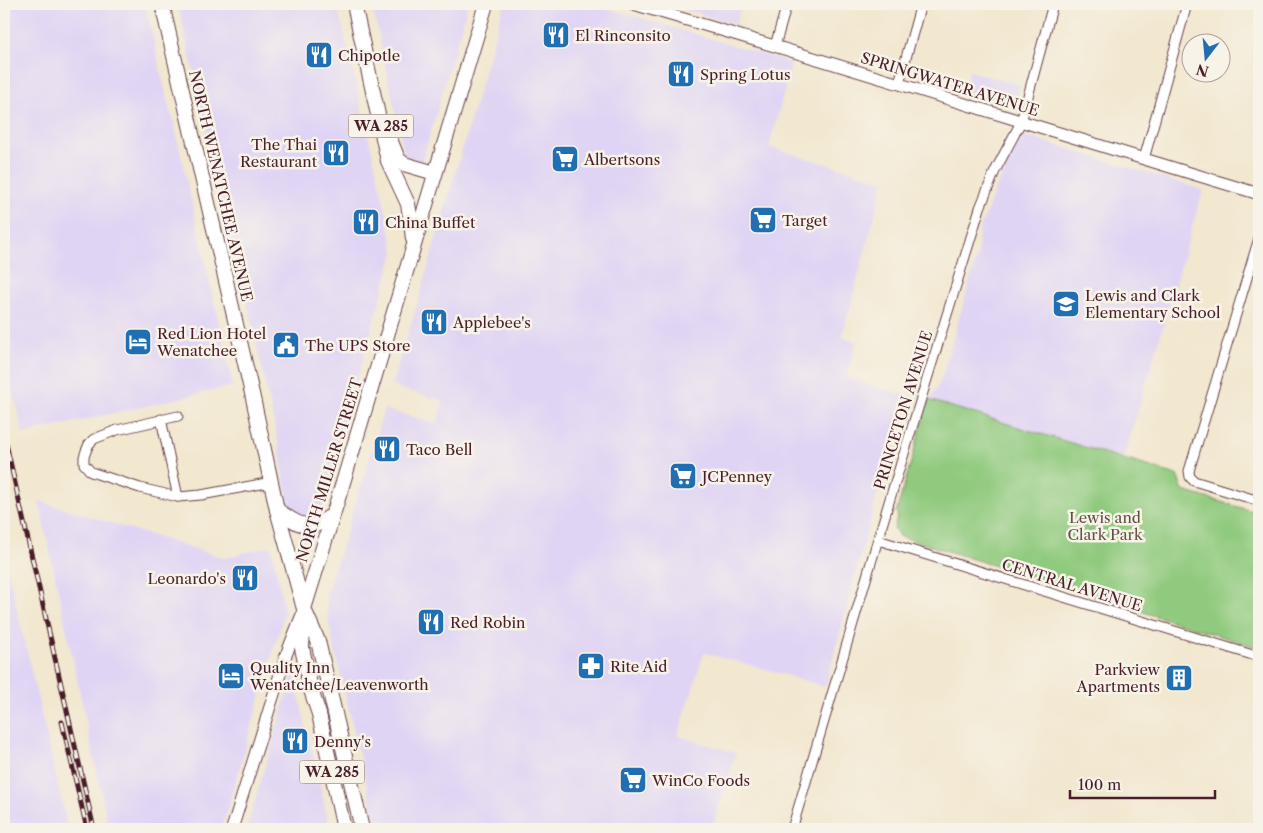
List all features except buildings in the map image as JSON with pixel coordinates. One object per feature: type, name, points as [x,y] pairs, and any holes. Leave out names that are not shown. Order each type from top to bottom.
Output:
[{"type":"main road","name":"NORTH WENATCHEE AVENUE","points":[[162,4],[204,181],[277,510],[304,609],[318,641],[362,829]]},
{"type":"main road","name":"WA 285","points":[[354,4],[388,161],[408,204],[414,245]]},
{"type":"main road","name":"NORTH MILLER STREET","points":[[304,609],[486,4]]},
{"type":"main road","name":"WA 285","points":[[381,123],[398,159],[404,164],[435,173]]},
{"type":"main road","points":[[277,510],[304,526],[315,525],[333,515]]},
{"type":"main road","name":"NORTH WENATCHEE AVENUE","points":[[304,609],[302,648],[311,690],[319,714],[344,829]]},
{"type":"street","name":"SPRINGWATER AVENUE","points":[[632,4],[899,83],[1259,194]]},
{"type":"street","points":[[775,46],[786,4]]},
{"type":"street","points":[[899,83],[921,4]]},
{"type":"street","name":"PRINCETON AVENUE","points":[[792,829],[980,208],[995,171],[1021,122],[1053,4]]},
{"type":"street","points":[[1144,159],[1187,4]]},
{"type":"street","points":[[1259,238],[1189,471],[1190,477],[1194,481],[1259,502]]},
{"type":"street","points":[[178,416],[118,430],[94,439],[86,451],[84,464],[91,472],[140,488],[178,497],[201,496],[272,482]]},
{"type":"street","points":[[161,420],[178,497]]},
{"type":"street","name":"CENTRAL AVENUE","points":[[878,540],[1259,657]]},
{"type":"street","name":"NORTH MILLER STREET","points":[[232,829],[286,655],[304,609]]},
{"type":"shaded area","points":[[4,4],[145,4],[233,386],[23,434],[4,352]]},
{"type":"shaded area","points":[[178,4],[337,4],[394,252],[343,427],[320,519],[305,522],[290,514],[278,442],[265,381]]},
{"type":"shaded area","points":[[372,4],[468,4],[422,162],[405,156]]},
{"type":"shaded area","points":[[504,4],[593,4],[792,63],[769,147],[884,181],[842,337],[856,342],[847,378],[904,395],[825,687],[704,653],[678,736],[736,753],[712,829],[377,829],[329,625],[326,596],[384,409],[437,424],[443,401],[391,386],[418,302]]},
{"type":"shaded area","points":[[668,4],[742,4],[736,25]]},
{"type":"shaded area","points":[[969,71],[1020,85],[1015,104],[1010,105],[964,91]]},
{"type":"shaded area","name":"Lewis and Clark Elementary School","points":[[1028,137],[1203,190],[1124,458],[929,400],[940,383],[978,253],[979,231],[996,188],[1021,139]]},
{"type":"shaded area","points":[[39,501],[225,558],[271,546],[285,611],[222,829],[109,829]]},
{"type":"shaded area","points":[[4,553],[68,829],[4,829]]},
{"type":"shaded area","points":[[293,672],[330,828],[250,829],[247,827]]},
{"type":"green space","name":"Lewis and Clark Park","points":[[929,400],[1177,475],[1183,491],[1259,513],[1259,648],[899,536],[894,528],[898,514],[896,513]]},
{"type":"railway","points":[[4,435],[94,829]]},
{"type":"railway","points":[[62,722],[87,829]]},
{"type":"place","name":"El Rinconsito","points":[[556,35]]},
{"type":"place","name":"Chipotle","points":[[319,55]]},
{"type":"place","name":"Spring Lotus","points":[[681,74]]},
{"type":"place","name":"The Thai Restaurant","points":[[336,153]]},
{"type":"place","name":"Albertsons","points":[[565,159]]},
{"type":"place","name":"Target","points":[[763,220]]},
{"type":"place","name":"China Buffet","points":[[366,222]]},
{"type":"place","name":"Lewis and Clark Elementary School","points":[[1066,304]]},
{"type":"place","name":"Applebee's","points":[[434,322]]},
{"type":"place","name":"Red Lion Hotel Wenatchee","points":[[138,342]]},
{"type":"place","name":"The UPS Store","points":[[286,345]]},
{"type":"place","name":"Taco Bell","points":[[387,449]]},
{"type":"place","name":"JCPenney","points":[[683,476]]},
{"type":"place","name":"Leonardo's","points":[[245,578]]},
{"type":"place","name":"Red Robin","points":[[431,622]]},
{"type":"place","name":"Rite Aid","points":[[591,666]]},
{"type":"place","name":"Quality Inn Wenatchee/Leavenworth","points":[[231,676]]},
{"type":"place","name":"Parkview Apartments","points":[[1179,678]]},
{"type":"place","name":"Denny's","points":[[295,741]]},
{"type":"place","name":"WinCo Foods","points":[[633,780]]}]
